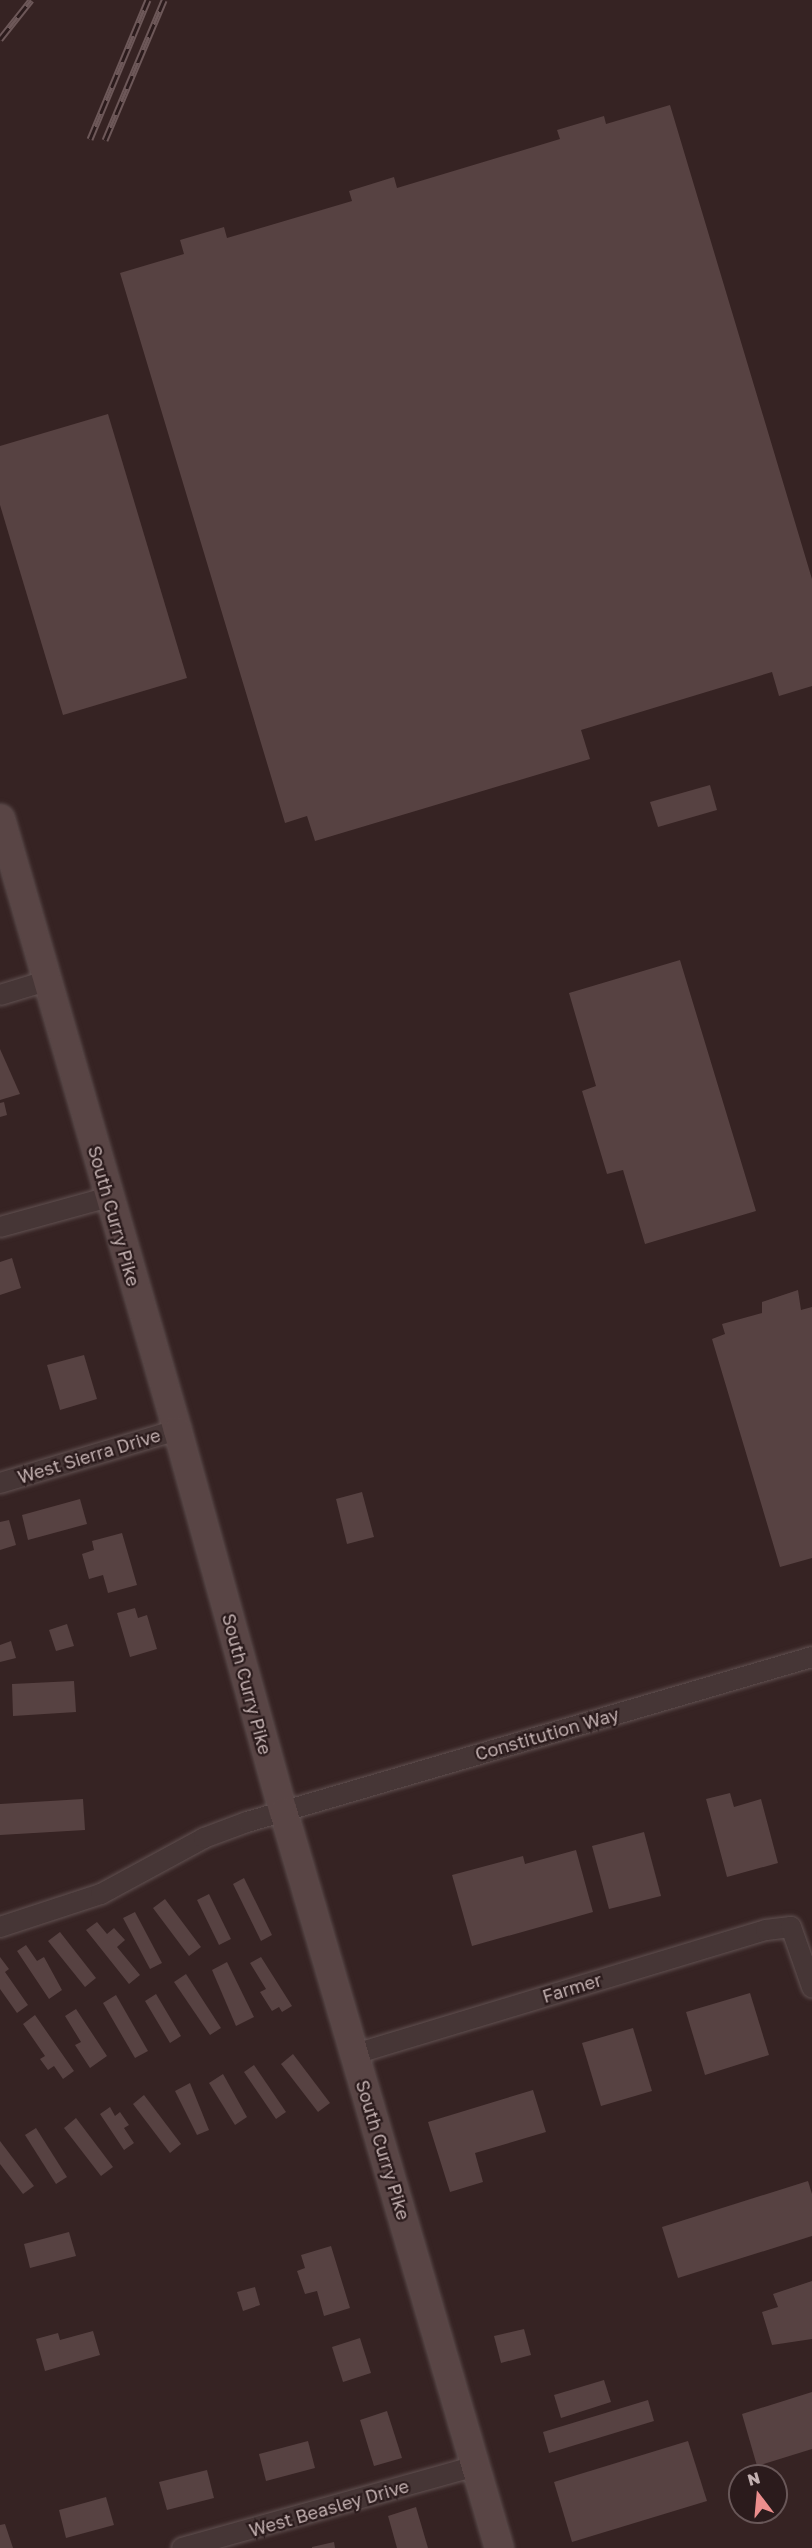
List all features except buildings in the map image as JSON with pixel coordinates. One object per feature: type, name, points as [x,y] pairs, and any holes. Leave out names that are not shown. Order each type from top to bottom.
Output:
[{"type":"main road","name":"South Curry Pike","points":[[0,818],[177,1430],[283,1811],[499,2548]]},
{"type":"street","points":[[0,994],[46,981]]},
{"type":"street","points":[[0,1227],[109,1197]]},
{"type":"street","name":"West Sierra Drive","points":[[0,1483],[177,1430]]},
{"type":"street","name":"Constitution Way","points":[[0,1927],[101,1894],[204,1838],[283,1811],[812,1657]]},
{"type":"street","name":"Farmer","points":[[355,2054],[766,1930],[791,1927],[812,1987]]},
{"type":"street","name":"West Beasley Drive","points":[[182,2548],[475,2466]]},
{"type":"railway","points":[[0,39],[31,0]]},
{"type":"railway","points":[[90,139],[148,0]]},
{"type":"railway","points":[[105,140],[164,0]]}]
